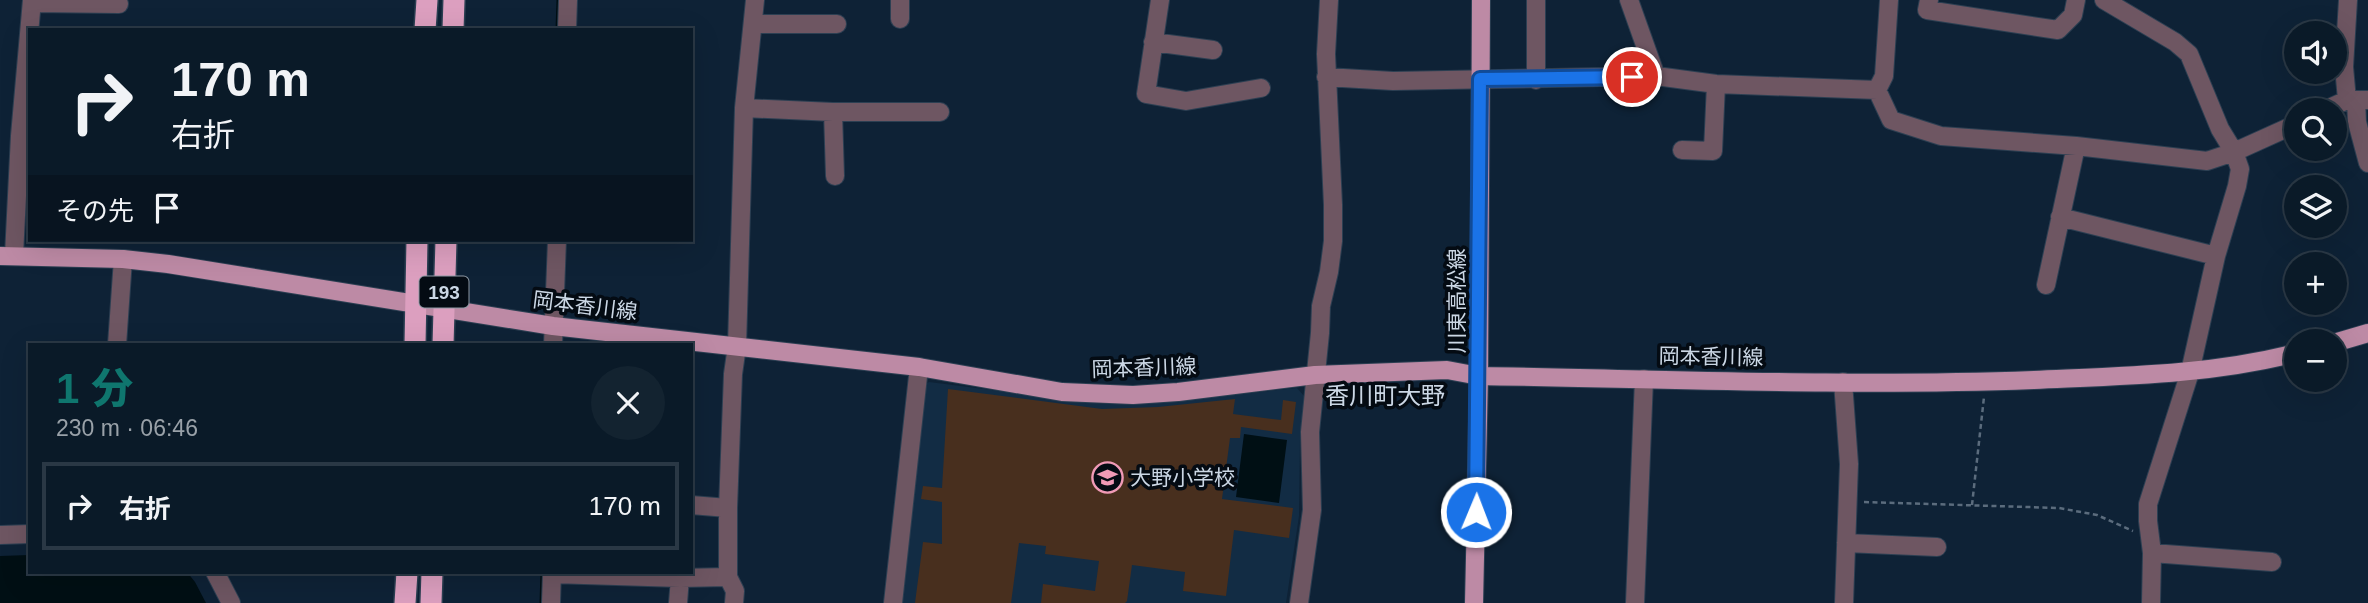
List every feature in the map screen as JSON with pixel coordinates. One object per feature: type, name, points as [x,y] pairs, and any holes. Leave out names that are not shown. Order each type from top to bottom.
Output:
[{"type":"highway","points":[[425,28],[426,0]]},
{"type":"highway","points":[[453,28],[454,0]]},
{"type":"highway","name":"193","points":[[415,343],[417,242]]},
{"type":"highway","name":"193","points":[[443,343],[446,242]]},
{"type":"highway","points":[[405,603],[407,574]]},
{"type":"highway","points":[[431,603],[432,574]]},
{"type":"main road","name":"川東高松線","points":[[1474,603],[1479,376],[1481,0]]},
{"type":"main road","name":"岡本香川線","points":[[7,255],[123,259],[168,264],[553,326],[919,367],[1062,392],[1133,395],[1178,392],[1315,374],[1447,370],[1479,376],[1843,382],[1986,381],[2190,372],[2284,356]]},
{"type":"main road","points":[[2347,339],[2368,333]]},
{"type":"street","points":[[567,28],[568,0]]},
{"type":"street","points":[[734,603],[735,591],[728,577],[728,508],[733,374],[737,346],[744,108],[755,0]]},
{"type":"street","points":[[900,0],[900,19]]},
{"type":"street","points":[[1160,0],[1146,94],[1186,101],[1261,88]]},
{"type":"street","points":[[1299,603],[1312,510],[1310,432],[1321,333],[1321,306],[1333,241],[1326,78],[1329,0]]},
{"type":"street","points":[[1536,0],[1536,80]]},
{"type":"street","points":[[1629,0],[1656,76]]},
{"type":"street","points":[[1877,90],[1884,76],[1889,0]]},
{"type":"street","points":[[1929,0],[1927,10],[2059,30],[2073,15],[2076,0]]},
{"type":"street","points":[[2104,0],[2175,42],[2189,54],[2240,169],[2216,256],[2190,372],[2148,504],[2151,603]]},
{"type":"street","points":[[2348,0],[2344,67],[2357,100],[2357,121],[2368,163]]},
{"type":"street","points":[[30,28],[32,2],[119,4]]},
{"type":"street","points":[[752,24],[837,24]]},
{"type":"street","points":[[1153,42],[1213,50]]},
{"type":"street","points":[[7,255],[28,47]]},
{"type":"street","points":[[1326,78],[1393,81],[1656,76],[1716,84],[1877,90]]},
{"type":"street","points":[[1682,150],[1713,150],[1716,84]]},
{"type":"street","points":[[1877,90],[1891,120],[1941,136],[2076,146],[2207,161],[2284,129]]},
{"type":"street","points":[[744,108],[832,112],[940,112]]},
{"type":"street","points":[[832,112],[835,176]]},
{"type":"street","points":[[2046,285],[2076,146]]},
{"type":"street","points":[[2060,217],[2216,256]]},
{"type":"street","points":[[553,343],[558,242]]},
{"type":"street","points":[[117,343],[123,259]]},
{"type":"street","points":[[893,603],[919,367]]},
{"type":"street","points":[[1634,603],[1644,379]]},
{"type":"street","points":[[1843,382],[1849,464],[1844,603]]},
{"type":"street","points":[[693,505],[728,508]]},
{"type":"street","points":[[0,535],[28,534]]},
{"type":"street","points":[[1846,543],[1937,547]]},
{"type":"street","points":[[2150,544],[2272,562]]},
{"type":"street","points":[[216,574],[231,603]]},
{"type":"street","points":[[551,603],[552,574]]},
{"type":"street","points":[[578,574],[728,577]]},
{"type":"street","points":[[678,603],[680,578]]},
{"type":"path","points":[[1972,505],[1986,381]]},
{"type":"path","points":[[1848,502],[2059,508],[2097,515],[2131,530],[2150,544]]},
{"type":"shaded area","name":"大野小学校","points":[[929,382],[1102,404],[1155,403],[1297,388],[1304,396],[1300,440],[1299,516],[1286,603],[898,603],[910,526],[923,386]]},
{"type":"shaded area","points":[[1244,434],[1287,440],[1279,503],[1236,497]]},
{"type":"shaded area","points":[[28,555],[28,574],[189,574],[206,603],[0,603],[0,556]]},
{"type":"building","name":"大野小学校","points":[[948,389],[1102,409],[1158,407],[1235,399],[1233,414],[1281,420],[1283,400],[1296,402],[1292,434],[1241,427],[1240,438],[1230,438],[1222,499],[1293,508],[1289,538],[1234,530],[1226,596],[1183,591],[1185,572],[1132,565],[1125,603],[1041,603],[1043,584],[1095,591],[1099,561],[1045,554],[1046,546],[1019,543],[1011,603],[915,603],[923,542],[942,544],[942,502],[921,499],[923,486],[942,488]]},
{"type":"waterway","points":[[558,28],[559,0]]},
{"type":"waterway","points":[[542,603],[543,574]]},
{"type":"place","name":"大野小学校","points":[[1107,478]]},
{"type":"district","name":"香川町大野","points":[[1385,396]]},
{"type":"route","points":[[1476,512],[1480,79],[1632,77]]}]
